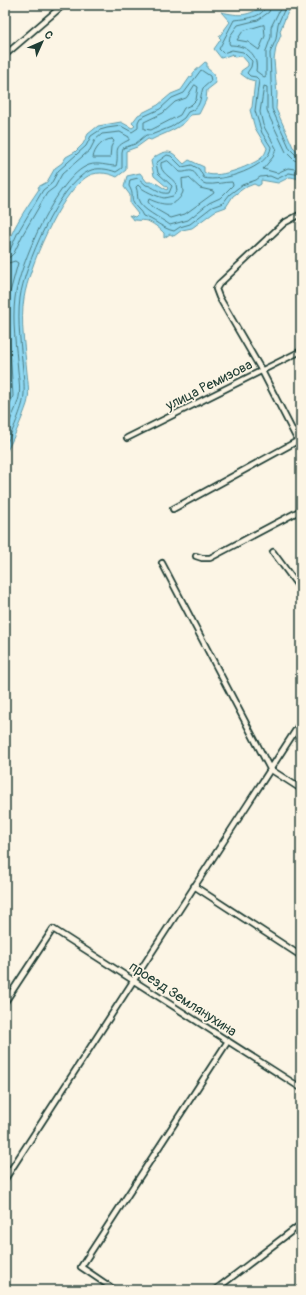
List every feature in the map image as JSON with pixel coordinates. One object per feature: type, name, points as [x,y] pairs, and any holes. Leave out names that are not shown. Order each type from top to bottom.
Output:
[{"type":"street","points":[[5,55],[61,6]]},
{"type":"street","points":[[301,214],[284,223],[219,284],[216,289],[219,297],[262,371],[299,440],[301,447]]},
{"type":"street","name":"улица Ремизова","points":[[127,438],[301,351]]},
{"type":"street","points":[[173,509],[299,440]]},
{"type":"street","points":[[196,556],[210,558],[301,510]]},
{"type":"street","points":[[273,552],[301,590]]},
{"type":"street","points":[[162,563],[270,769],[301,789]]},
{"type":"street","points":[[5,1179],[301,722]]},
{"type":"street","points":[[194,886],[301,956]]},
{"type":"street","name":"проезд Землянухина","points":[[5,1002],[53,928],[301,1088]]},
{"type":"street","points":[[115,1290],[81,1267],[228,1041]]},
{"type":"street","points":[[214,1290],[301,1224]]},
{"type":"water","points":[[264,5],[301,5],[289,10],[286,16],[280,31],[281,35],[276,47],[274,60],[277,94],[276,109],[293,147],[301,154],[301,179],[290,177],[278,183],[261,180],[261,184],[258,186],[254,184],[244,188],[233,196],[226,207],[215,211],[192,228],[182,230],[174,236],[170,234],[164,238],[164,233],[154,224],[147,221],[135,220],[129,215],[135,217],[138,214],[130,204],[130,195],[124,187],[127,176],[140,173],[147,182],[154,182],[167,190],[168,188],[154,176],[151,161],[162,153],[172,153],[184,164],[189,160],[204,167],[204,172],[216,175],[232,172],[248,165],[260,159],[266,151],[267,148],[255,128],[250,110],[252,107],[255,81],[248,79],[241,74],[241,71],[248,66],[248,63],[242,56],[234,57],[233,54],[221,58],[214,49],[221,39],[219,37],[230,22],[221,12],[239,15],[248,14]]},
{"type":"water","points":[[205,62],[207,63],[207,68],[214,74],[216,83],[207,90],[206,100],[199,114],[190,115],[187,120],[173,130],[151,140],[148,139],[137,147],[126,151],[126,170],[117,177],[109,174],[96,173],[85,178],[75,187],[65,200],[47,233],[32,269],[24,298],[23,326],[29,392],[28,400],[17,429],[5,454],[5,259],[6,250],[13,232],[39,189],[38,187],[47,182],[55,168],[83,144],[88,134],[98,126],[121,122],[132,128],[135,126],[132,123],[138,115],[158,105],[171,94],[181,90],[190,77],[193,76],[193,73]]}]
